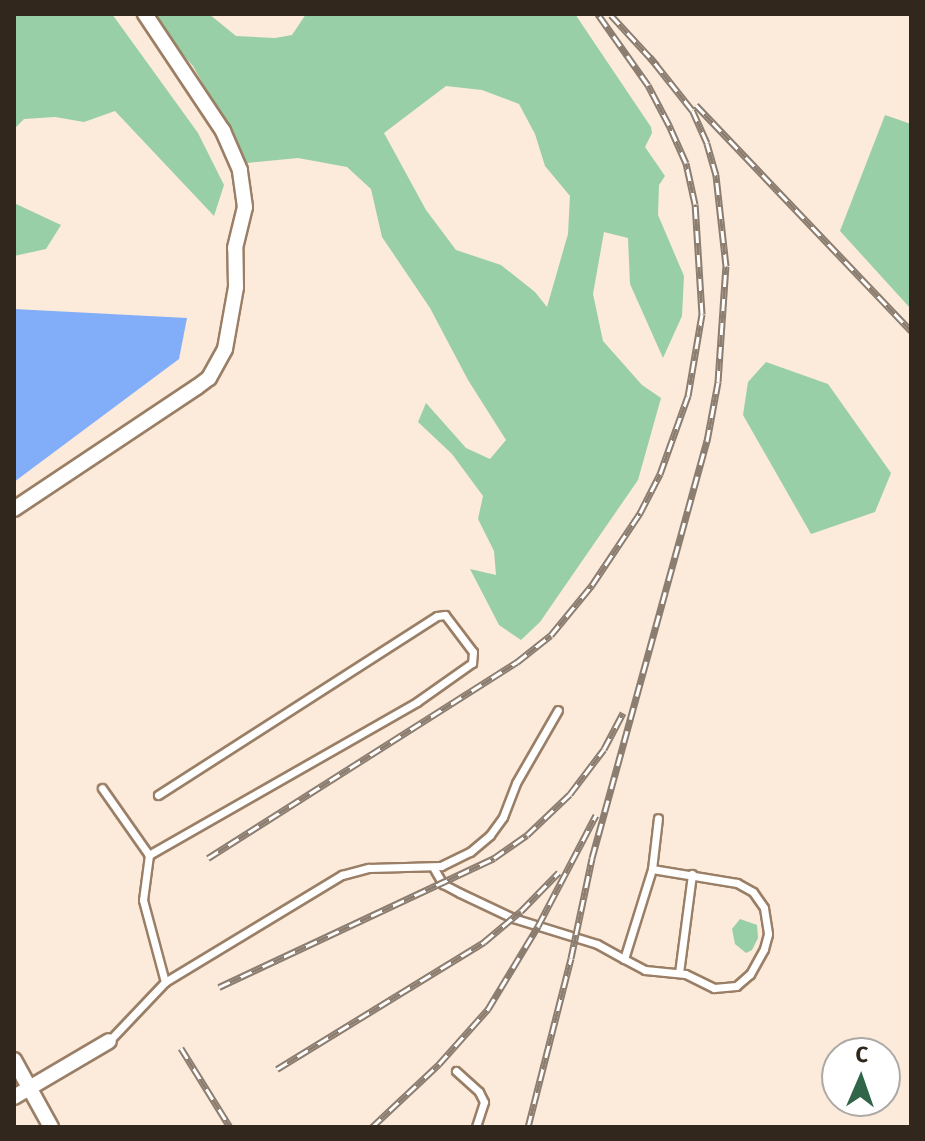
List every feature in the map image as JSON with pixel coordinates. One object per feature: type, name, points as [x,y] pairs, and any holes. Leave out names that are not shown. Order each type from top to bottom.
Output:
[{"type":"street","points":[[14,509],[209,378],[225,349],[236,287],[235,248],[245,207],[240,170],[223,131],[145,14]]},
{"type":"street","points":[[14,1097],[109,1041]]},
{"type":"street","points":[[14,1060],[51,1127]]},
{"type":"lane","points":[[149,855],[417,702],[472,663],[473,652],[445,615],[437,616],[158,795]]},
{"type":"lane","points":[[109,1041],[165,982],[342,875],[369,868],[433,867],[460,859],[490,835],[558,710]]},
{"type":"lane","points":[[102,788],[149,855],[143,900],[165,982]]},
{"type":"lane","points":[[624,959],[652,869],[658,818]]},
{"type":"lane","points":[[433,867],[443,884],[513,918],[597,944],[652,972],[679,973],[714,988],[736,986],[750,974],[768,934],[764,908],[753,892],[725,879],[652,869]]},
{"type":"lane","points":[[679,973],[692,874]]},
{"type":"lane","points":[[456,1071],[479,1092],[484,1102],[476,1127]]},
{"type":"green space","points":[[14,14],[112,14],[198,133],[224,185],[214,216],[115,111],[84,122],[55,117],[24,119],[14,129]]},
{"type":"green space","points":[[147,14],[209,14],[236,36],[275,38],[292,35],[306,14],[575,14],[651,127],[652,133],[645,147],[665,176],[659,185],[658,215],[684,276],[682,316],[663,358],[630,284],[628,238],[604,232],[593,294],[603,341],[642,385],[661,398],[638,480],[540,622],[521,640],[499,625],[470,569],[496,575],[494,551],[478,519],[483,496],[452,454],[418,422],[426,403],[466,448],[490,459],[506,440],[468,380],[430,308],[382,237],[371,189],[347,167],[298,158],[247,163],[193,66]],"holes":[[[446,86],[482,90],[519,104],[535,134],[545,166],[570,196],[568,234],[547,307],[535,292],[501,265],[456,250],[426,210],[384,133]]]},
{"type":"green space","points":[[885,115],[911,124],[911,309],[840,231]]},
{"type":"green space","points":[[14,203],[61,225],[46,249],[14,256]]},
{"type":"green space","points":[[766,362],[828,384],[891,473],[875,512],[811,534],[743,415],[748,382]]},
{"type":"green space","points":[[740,919],[757,925],[758,938],[752,950],[746,953],[735,944],[732,929]]},
{"type":"water","points":[[14,309],[187,318],[179,359],[14,482]]},
{"type":"railway","points":[[208,858],[517,662],[551,635],[592,585],[640,513],[660,474],[688,396],[702,314],[695,204],[686,163],[669,125],[648,85],[598,14]]},
{"type":"railway","points":[[611,15],[657,65]]},
{"type":"railway","points":[[528,1127],[571,958],[592,858],[707,441],[718,382],[726,266],[716,175],[707,143],[692,110],[650,57]]},
{"type":"railway","points":[[696,105],[911,331]]},
{"type":"railway","points":[[219,987],[494,858],[527,835],[570,794],[604,749],[623,713]]},
{"type":"railway","points":[[372,1127],[439,1064],[488,1009],[538,926],[596,815]]},
{"type":"railway","points":[[277,1069],[484,942],[521,911],[559,872]]},
{"type":"railway","points":[[181,1048],[230,1127]]}]
